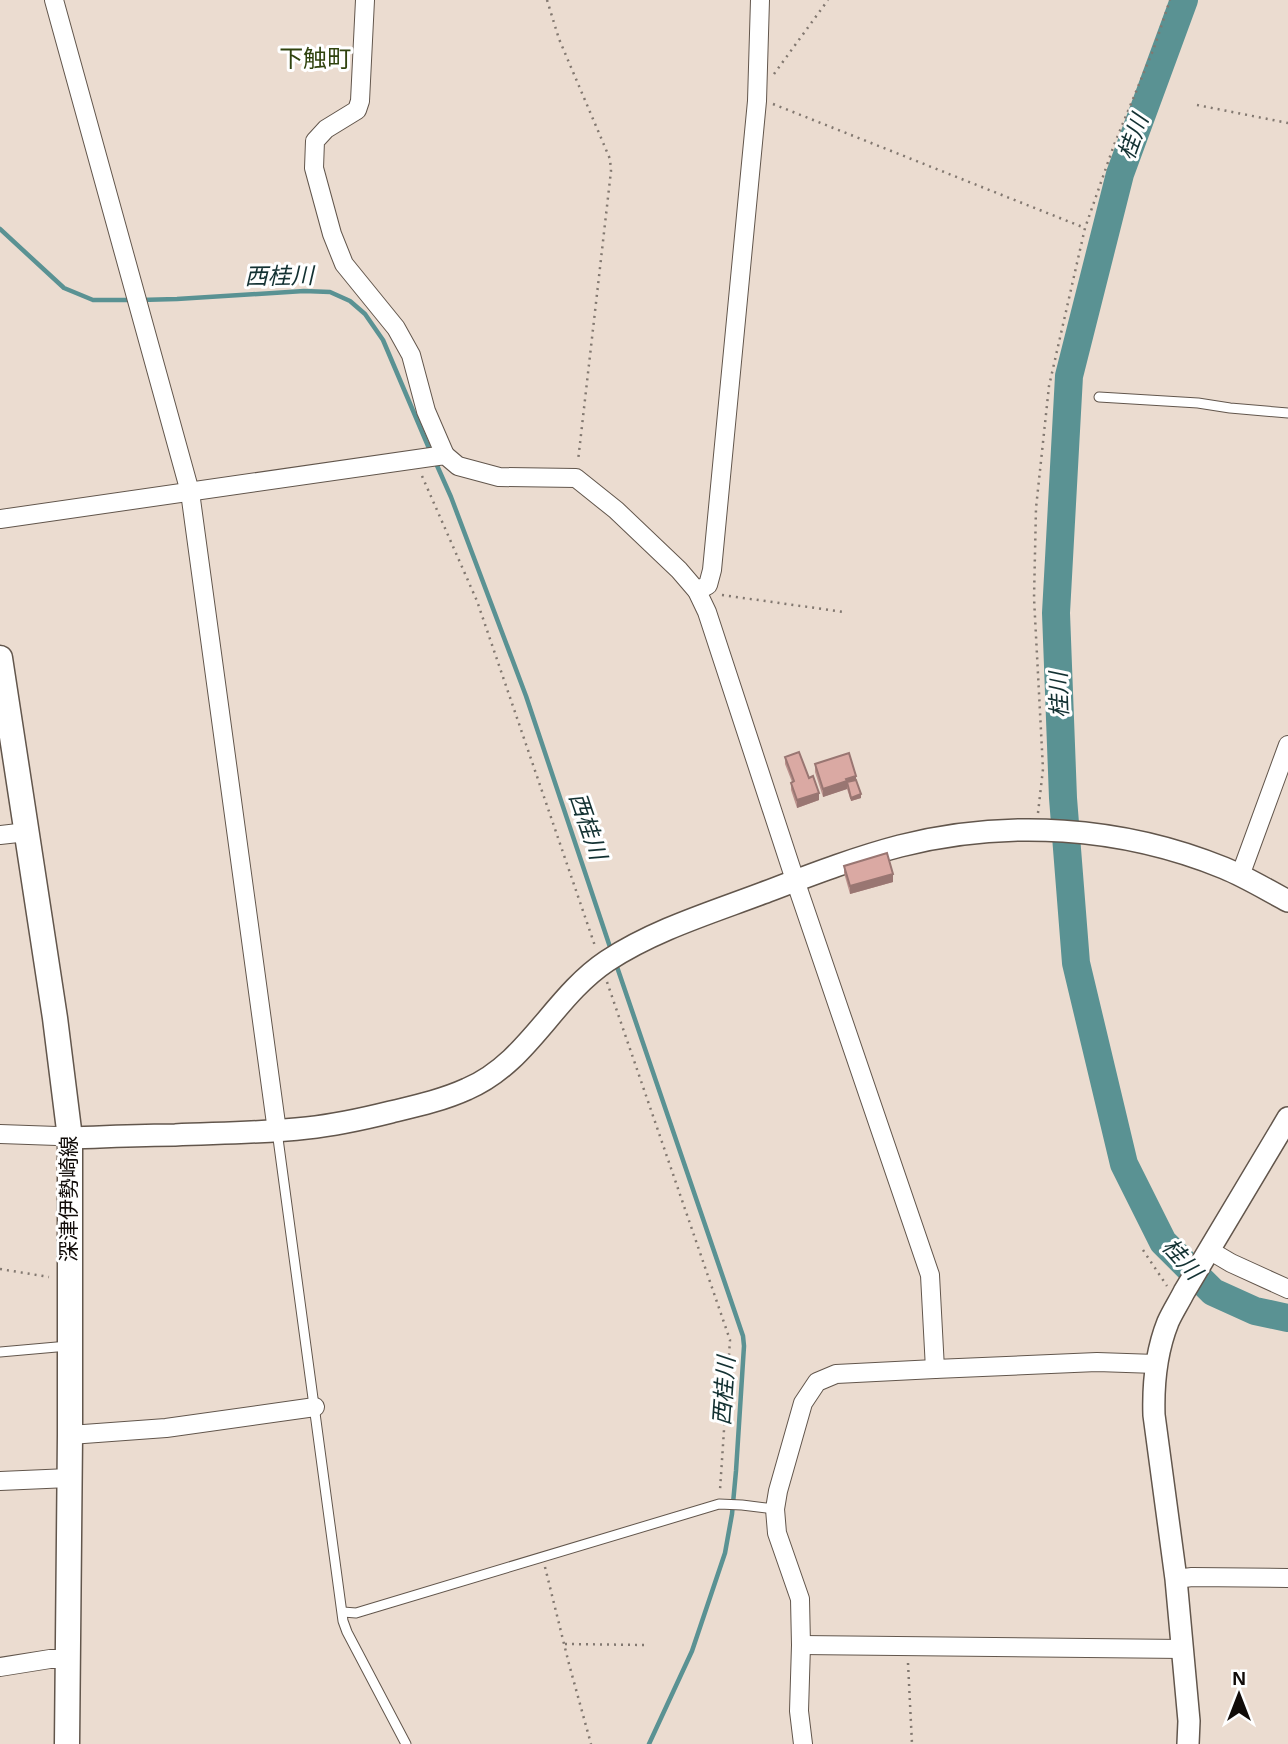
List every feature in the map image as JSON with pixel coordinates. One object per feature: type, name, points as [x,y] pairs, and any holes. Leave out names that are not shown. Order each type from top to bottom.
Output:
[{"type":"main road","name":"深津伊勢崎線","points":[[0,658],[55,1017],[70,1138],[67,1744]]},
{"type":"street","points":[[54,0],[190,492],[277,1131]]},
{"type":"street","points":[[365,0],[360,101],[357,110],[326,130],[315,141],[314,167],[332,234],[344,264],[396,328],[411,355],[426,411],[431,457]]},
{"type":"street","points":[[697,591],[708,585],[712,570],[757,95],[760,0]]},
{"type":"street","points":[[0,519],[431,457],[499,477],[576,478],[616,510],[679,570],[697,591],[707,612],[930,1275],[935,1369]]},
{"type":"street","points":[[1240,876],[1288,745]]},
{"type":"street","points":[[0,1133],[70,1138],[277,1131],[334,1125],[447,1097],[482,1082],[515,1056],[577,987],[610,959],[652,936],[857,858],[936,838],[987,830],[1042,829],[1093,834],[1175,851],[1224,868],[1288,901]]},
{"type":"street","points":[[0,835],[26,832]]},
{"type":"street","points":[[1188,1744],[1189,1721],[1176,1579],[1154,1415],[1156,1364],[1169,1321],[1182,1294],[1288,1118]]},
{"type":"street","points":[[1208,1253],[1288,1289]]},
{"type":"street","points":[[803,1744],[799,1711],[800,1599],[777,1533],[775,1509],[803,1403],[817,1382],[836,1374],[1097,1362],[1156,1364]]},
{"type":"street","points":[[70,1435],[166,1427],[315,1407]]},
{"type":"street","points":[[0,1481],[69,1478]]},
{"type":"street","points":[[1176,1579],[1288,1578]]},
{"type":"street","points":[[801,1645],[1183,1648]]},
{"type":"street","points":[[0,1667],[67,1659]]},
{"type":"lane","points":[[1099,397],[1198,403],[1288,413]]},
{"type":"lane","points":[[277,1131],[343,1621],[406,1744]]},
{"type":"lane","points":[[0,1352],[69,1346]]},
{"type":"lane","points":[[343,1612],[356,1613],[722,1504],[775,1509]]},
{"type":"path","points":[[547,0],[559,39],[610,159],[611,171],[576,478]]},
{"type":"path","points":[[828,0],[757,95],[1085,228]]},
{"type":"path","points":[[1042,829],[1038,811],[1043,769],[1034,598],[1036,508],[1049,386],[1085,228],[1170,0]]},
{"type":"path","points":[[1197,105],[1288,123]]},
{"type":"path","points":[[431,457],[477,601],[610,959],[730,1340],[722,1504]]},
{"type":"path","points":[[697,591],[844,612]]},
{"type":"path","points":[[1143,1250],[1167,1287],[1182,1294]]},
{"type":"path","points":[[0,1269],[69,1280]]},
{"type":"path","points":[[543,1557],[591,1744]]},
{"type":"path","points":[[564,1644],[645,1645]]},
{"type":"path","points":[[907,1646],[912,1744]]},
{"type":"building","points":[[799,752],[809,778],[813,776],[819,793],[797,800],[791,783],[794,781],[785,757]]},
{"type":"building","points":[[849,753],[856,776],[823,789],[815,764]]},
{"type":"building","points":[[856,780],[861,794],[851,798],[847,782]]},
{"type":"building","points":[[887,853],[893,874],[850,886],[844,866]]},
{"type":"waterway","name":"桂川","points":[[1184,0],[1120,174],[1069,376],[1056,613],[1063,798],[1076,963],[1124,1164],[1163,1242],[1213,1292],[1255,1311],[1288,1318]]},
{"type":"waterway","name":"西桂川","points":[[0,229],[64,288],[93,300],[131,300]]},
{"type":"waterway","name":"西桂川","points":[[140,300],[304,291],[330,292],[350,301],[365,314],[383,340],[431,453]]},
{"type":"waterway","name":"西桂川","points":[[435,461],[526,696],[611,950]]},
{"type":"waterway","name":"西桂川","points":[[615,961],[743,1336],[744,1346],[736,1471],[725,1553],[692,1651],[649,1744]]},
{"type":"district","name":"下触町","points":[[315,59]]}]
